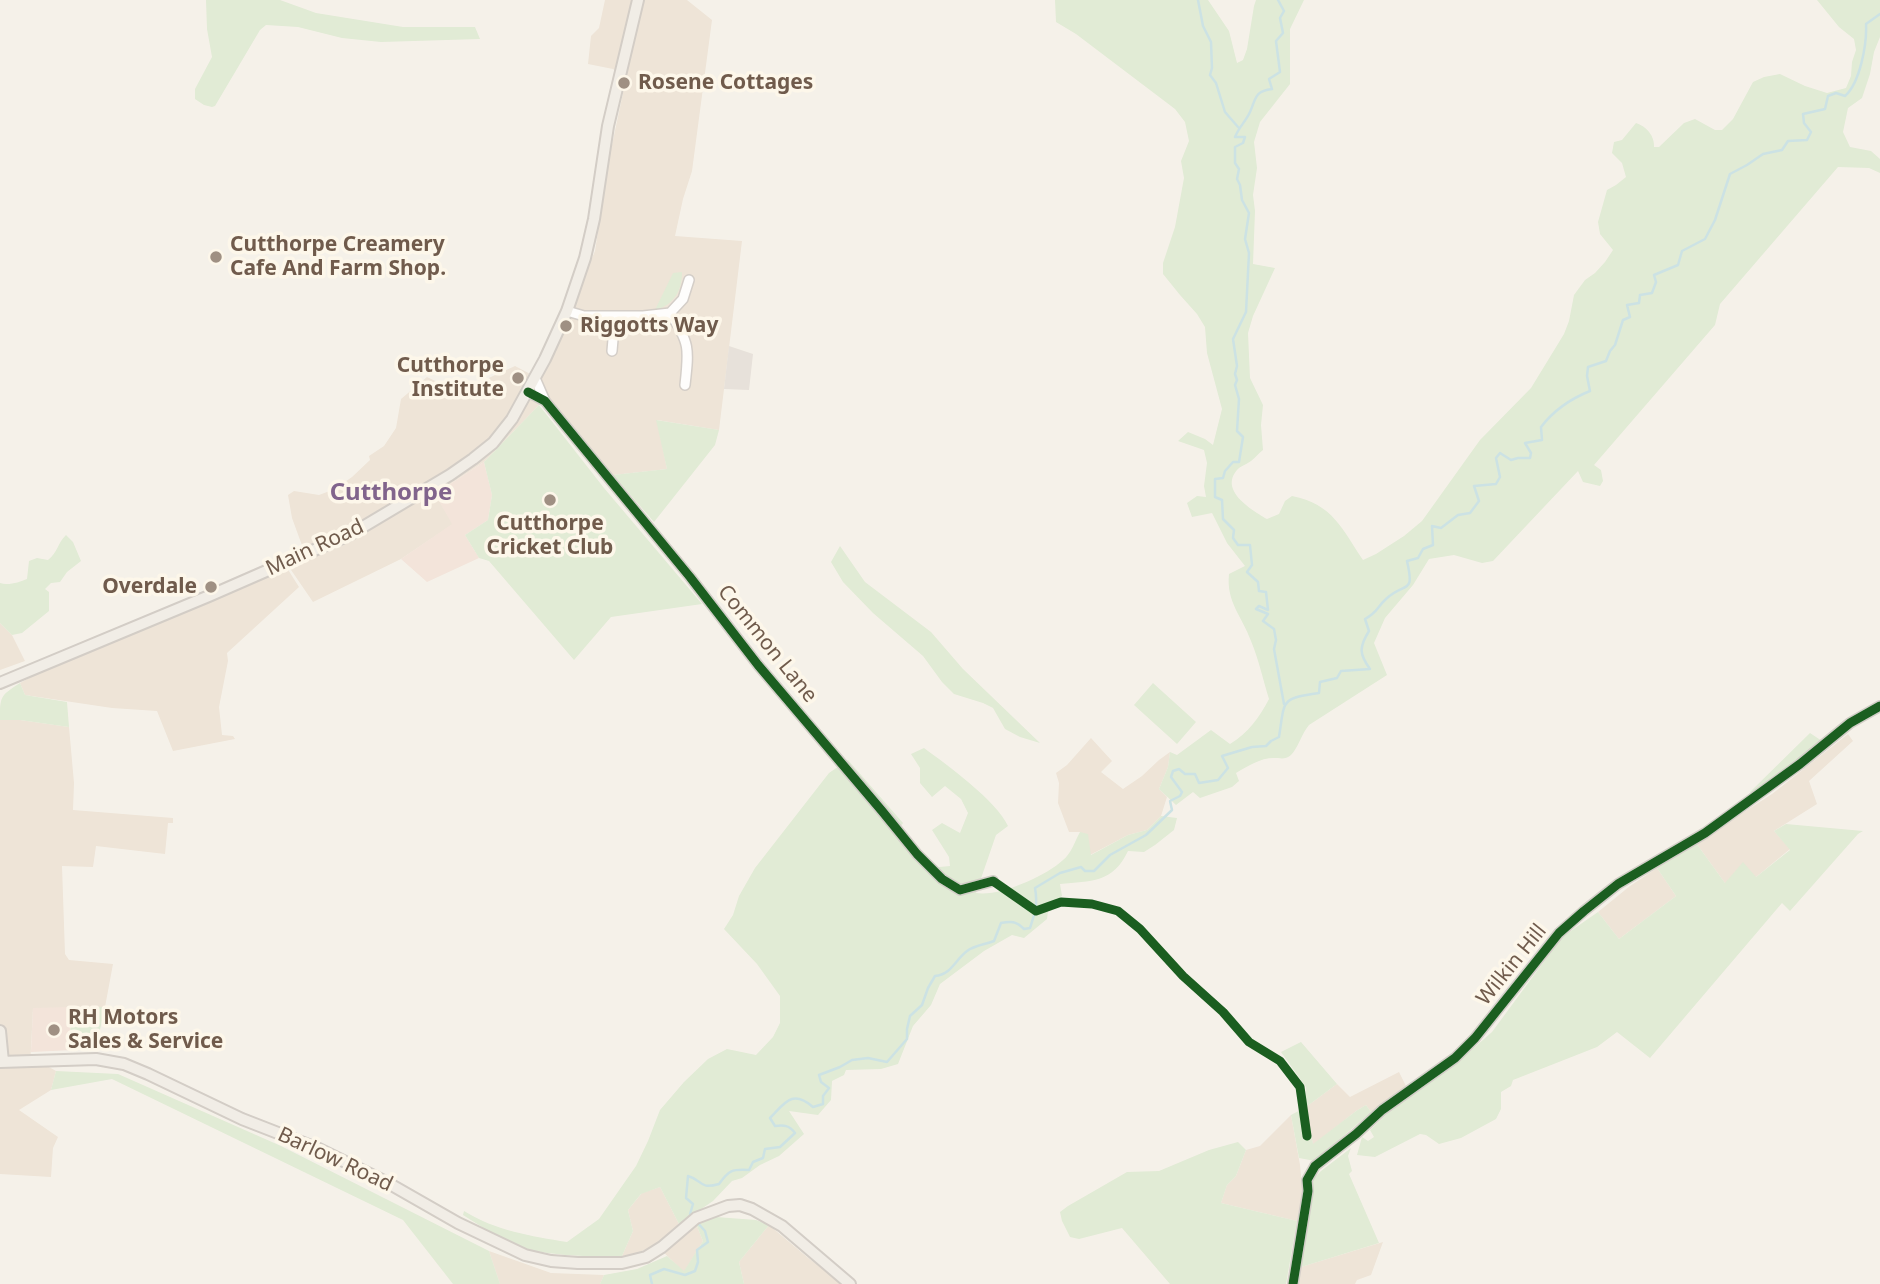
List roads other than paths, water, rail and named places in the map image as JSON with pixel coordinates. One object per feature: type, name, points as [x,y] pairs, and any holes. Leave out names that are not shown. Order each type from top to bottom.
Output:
[{"type":"main road","name":"Main Road","points":[[0,683],[351,534],[399,506],[493,443],[512,419],[535,378],[567,311],[585,258],[594,219],[608,126],[638,0]]},
{"type":"main road","points":[[0,1031],[2,1062]]},
{"type":"main road","name":"Barlow Road","points":[[2,1062],[96,1059],[124,1064],[242,1119],[319,1149],[458,1223],[525,1255],[578,1263],[622,1262],[646,1257],[696,1219],[728,1206],[740,1205],[782,1226],[850,1284]]},
{"type":"street","points":[[567,311],[584,316],[670,313],[683,299],[689,280]]},
{"type":"street","points":[[670,313],[682,331],[688,348],[685,385]]},
{"type":"street","points":[[612,351],[615,316]]},
{"type":"street","name":"Common Lane","points":[[535,378],[545,401],[691,577],[758,665],[883,811],[916,854],[942,879],[960,890],[993,881]]},
{"type":"street","name":"Common Lane","points":[[528,391],[545,401]]},
{"type":"street","name":"Wilkin Hill","points":[[1293,1284],[1308,1191],[1307,1180],[1315,1166],[1382,1110],[1455,1058],[1475,1038],[1559,933],[1584,911],[1618,884],[1705,833],[1790,772],[1850,723],[1880,706]]},
{"type":"waterway","points":[[1198,0],[1203,26],[1211,42],[1210,75],[1216,83],[1225,112],[1238,127]]},
{"type":"waterway","points":[[1278,0],[1284,11],[1280,18],[1283,33],[1276,41],[1280,72],[1269,79],[1272,89],[1256,96],[1235,137],[1245,137],[1243,143],[1235,147],[1235,163],[1239,169],[1237,179],[1242,200],[1249,213],[1245,239],[1249,253],[1246,312],[1233,339],[1237,366],[1235,385],[1239,399],[1237,431],[1243,437],[1239,462],[1233,462],[1223,478],[1215,479],[1215,497],[1222,500],[1223,519],[1234,530],[1233,538],[1238,545],[1250,545],[1252,565],[1247,572],[1258,582],[1259,591],[1266,592],[1268,610],[1259,606],[1256,609],[1268,614],[1263,621],[1274,629],[1274,649],[1284,704]]},
{"type":"waterway","points":[[691,1216],[693,1204],[686,1198],[688,1176],[704,1185],[713,1186],[719,1184],[731,1171],[749,1170],[753,1162],[763,1158],[765,1149],[780,1147],[795,1133],[786,1126],[775,1126],[770,1118],[785,1103],[800,1099],[813,1107],[823,1104],[823,1096],[829,1088],[821,1082],[819,1075],[852,1060],[868,1058],[887,1062],[907,1039],[910,1016],[922,1005],[935,976],[949,970],[970,949],[994,941],[1001,923],[1013,922],[1024,929],[1030,928],[1036,908],[1035,888],[1060,873],[1081,867],[1085,871],[1094,871],[1110,855],[1146,835],[1172,810],[1170,801],[1182,792],[1171,777],[1173,771],[1179,769],[1185,774],[1195,774],[1199,783],[1218,780],[1228,768],[1222,756],[1252,747],[1266,746],[1279,737],[1284,708],[1291,700],[1319,693],[1320,682],[1337,678],[1341,671],[1370,669],[1362,650],[1369,631],[1365,619],[1386,599],[1409,584],[1407,561],[1418,558],[1423,549],[1433,545],[1432,526],[1441,528],[1458,515],[1470,513],[1479,501],[1474,486],[1496,484],[1500,477],[1496,458],[1500,453],[1511,460],[1530,458],[1531,453],[1525,443],[1542,440],[1541,427],[1551,415],[1569,401],[1590,391],[1588,367],[1606,361],[1615,345],[1623,320],[1630,317],[1627,305],[1639,303],[1640,295],[1652,293],[1656,282],[1654,275],[1678,265],[1682,251],[1705,239],[1715,220],[1730,174],[1763,154],[1782,150],[1788,141],[1807,140],[1811,132],[1804,123],[1803,114],[1825,109],[1828,96],[1836,93],[1845,96],[1850,90],[1862,63],[1866,24],[1880,14]]},
{"type":"waterway","points":[[652,1284],[650,1275],[664,1269],[685,1275],[695,1271],[698,1262],[697,1250],[708,1242],[705,1231],[696,1221]]},
{"type":"place","name":"Rosene Cottages","points":[[624,83]]},
{"type":"place","name":"Cutthorpe Creamery Cafe And Farm Shop.","points":[[216,257]]},
{"type":"place","name":"Riggotts Way","points":[[566,326]]},
{"type":"place","name":"Cutthorpe Institute","points":[[518,378]]},
{"type":"place","name":"Cutthorpe Cricket Club","points":[[550,500]]},
{"type":"place","name":"Overdale","points":[[211,587]]},
{"type":"place","name":"RH Motors Sales & Service","points":[[54,1030]]},
{"type":"district","name":"Cutthorpe","points":[[391,493]]}]
